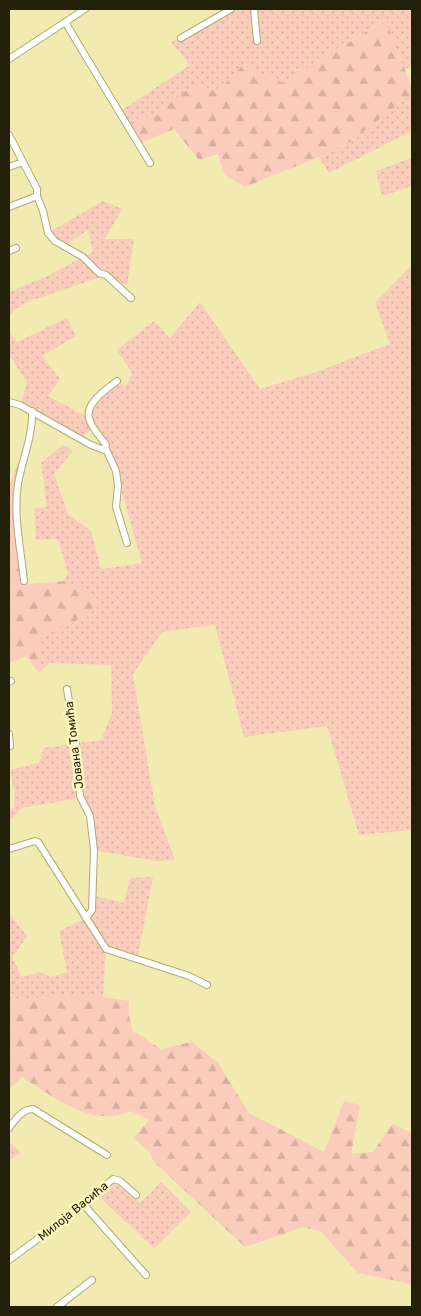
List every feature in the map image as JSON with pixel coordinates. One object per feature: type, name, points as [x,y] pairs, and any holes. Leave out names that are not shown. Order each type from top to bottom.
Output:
[{"type":"street","points":[[9,60],[85,9]]},
{"type":"street","points":[[181,38],[231,9]]},
{"type":"street","points":[[254,9],[256,40]]},
{"type":"street","points":[[65,22],[150,163]]},
{"type":"street","points":[[9,135],[37,189],[37,196],[48,233],[55,241],[83,257],[99,273],[106,275],[131,298]]},
{"type":"street","points":[[9,167],[23,162]]},
{"type":"street","points":[[9,207],[37,196]]},
{"type":"street","points":[[9,251],[16,248]]},
{"type":"street","points":[[117,381],[103,392],[89,410],[88,417],[106,445],[116,471],[118,486],[116,508],[127,543]]},
{"type":"street","points":[[9,402],[32,411],[91,445],[102,450],[106,448]]},
{"type":"street","points":[[24,581],[17,504],[18,485],[32,425],[32,411]]},
{"type":"street","name":"Јована Томића","points":[[67,688],[77,750],[80,796],[90,816],[94,850],[92,910],[86,918]]},
{"type":"street","points":[[9,734],[10,746]]},
{"type":"street","points":[[9,849],[35,841],[38,842],[106,949],[189,976],[207,985]]},
{"type":"street","points":[[9,1128],[22,1113],[33,1109],[107,1155]]},
{"type":"street","name":"Милоја Васића","points":[[9,1260],[115,1179],[136,1195]]},
{"type":"street","points":[[83,1204],[146,1275]]},
{"type":"street","points":[[57,1307],[92,1280]]},
{"type":"green space","points":[[230,9],[412,9],[412,66],[405,69],[384,20],[283,83],[243,65],[217,92],[196,83],[168,105],[129,128],[119,112],[190,65],[171,42]]},
{"type":"green space","points":[[385,20],[412,87],[412,94],[350,142],[319,157],[245,187],[225,175],[218,154],[199,160],[174,129],[138,144],[129,128],[168,105],[196,83],[217,92],[243,65],[283,83]]},
{"type":"green space","points":[[412,94],[412,131],[329,173],[319,157],[350,142]]},
{"type":"green space","points":[[412,158],[412,186],[382,196],[376,171]]},
{"type":"green space","points":[[103,201],[122,209],[105,239],[134,239],[127,285],[106,275],[30,301],[14,310],[9,316],[9,292],[45,277],[93,252],[88,230],[67,244],[55,241],[48,233]]},
{"type":"green space","points":[[412,265],[412,830],[359,835],[327,726],[244,737],[215,625],[162,632],[133,674],[155,806],[175,860],[156,861],[94,850],[90,816],[80,796],[74,799],[22,808],[9,822],[9,810],[14,807],[15,795],[10,770],[39,763],[44,748],[101,740],[112,713],[111,665],[50,663],[39,673],[40,637],[72,623],[72,587],[64,581],[68,573],[58,539],[36,540],[34,509],[47,507],[41,463],[63,445],[73,451],[54,474],[68,514],[91,531],[101,569],[142,563],[116,471],[93,427],[80,439],[20,405],[27,383],[9,354],[9,332],[17,342],[67,318],[76,336],[42,356],[60,379],[48,396],[88,417],[92,405],[118,384],[127,385],[132,373],[117,350],[154,321],[170,338],[200,302],[260,389],[316,372],[390,344],[375,303]]},
{"type":"green space","points":[[20,457],[18,511],[22,585],[64,581],[72,587],[84,587],[99,606],[72,623],[40,637],[39,673],[26,656],[9,663],[9,487]]},
{"type":"green space","points":[[153,877],[137,962],[106,949],[103,997],[59,996],[9,1000],[9,913],[27,936],[12,958],[22,977],[40,972],[51,977],[67,972],[59,931],[86,918],[90,913],[92,895],[124,903],[130,878]]},
{"type":"green space","points":[[63,996],[103,997],[129,1001],[129,1016],[132,1030],[161,1049],[192,1042],[218,1063],[249,1113],[324,1152],[344,1101],[360,1105],[351,1154],[373,1152],[392,1124],[412,1133],[412,1284],[358,1273],[321,1232],[304,1227],[245,1247],[154,1162],[150,1153],[134,1138],[149,1120],[131,1111],[120,1115],[101,1116],[77,1109],[65,1104],[22,1077],[9,1089],[9,1000]]},
{"type":"green space","points":[[9,1141],[21,1153],[9,1160]]},
{"type":"green space","points":[[113,1182],[140,1203],[161,1182],[191,1212],[154,1248],[97,1195]]}]
